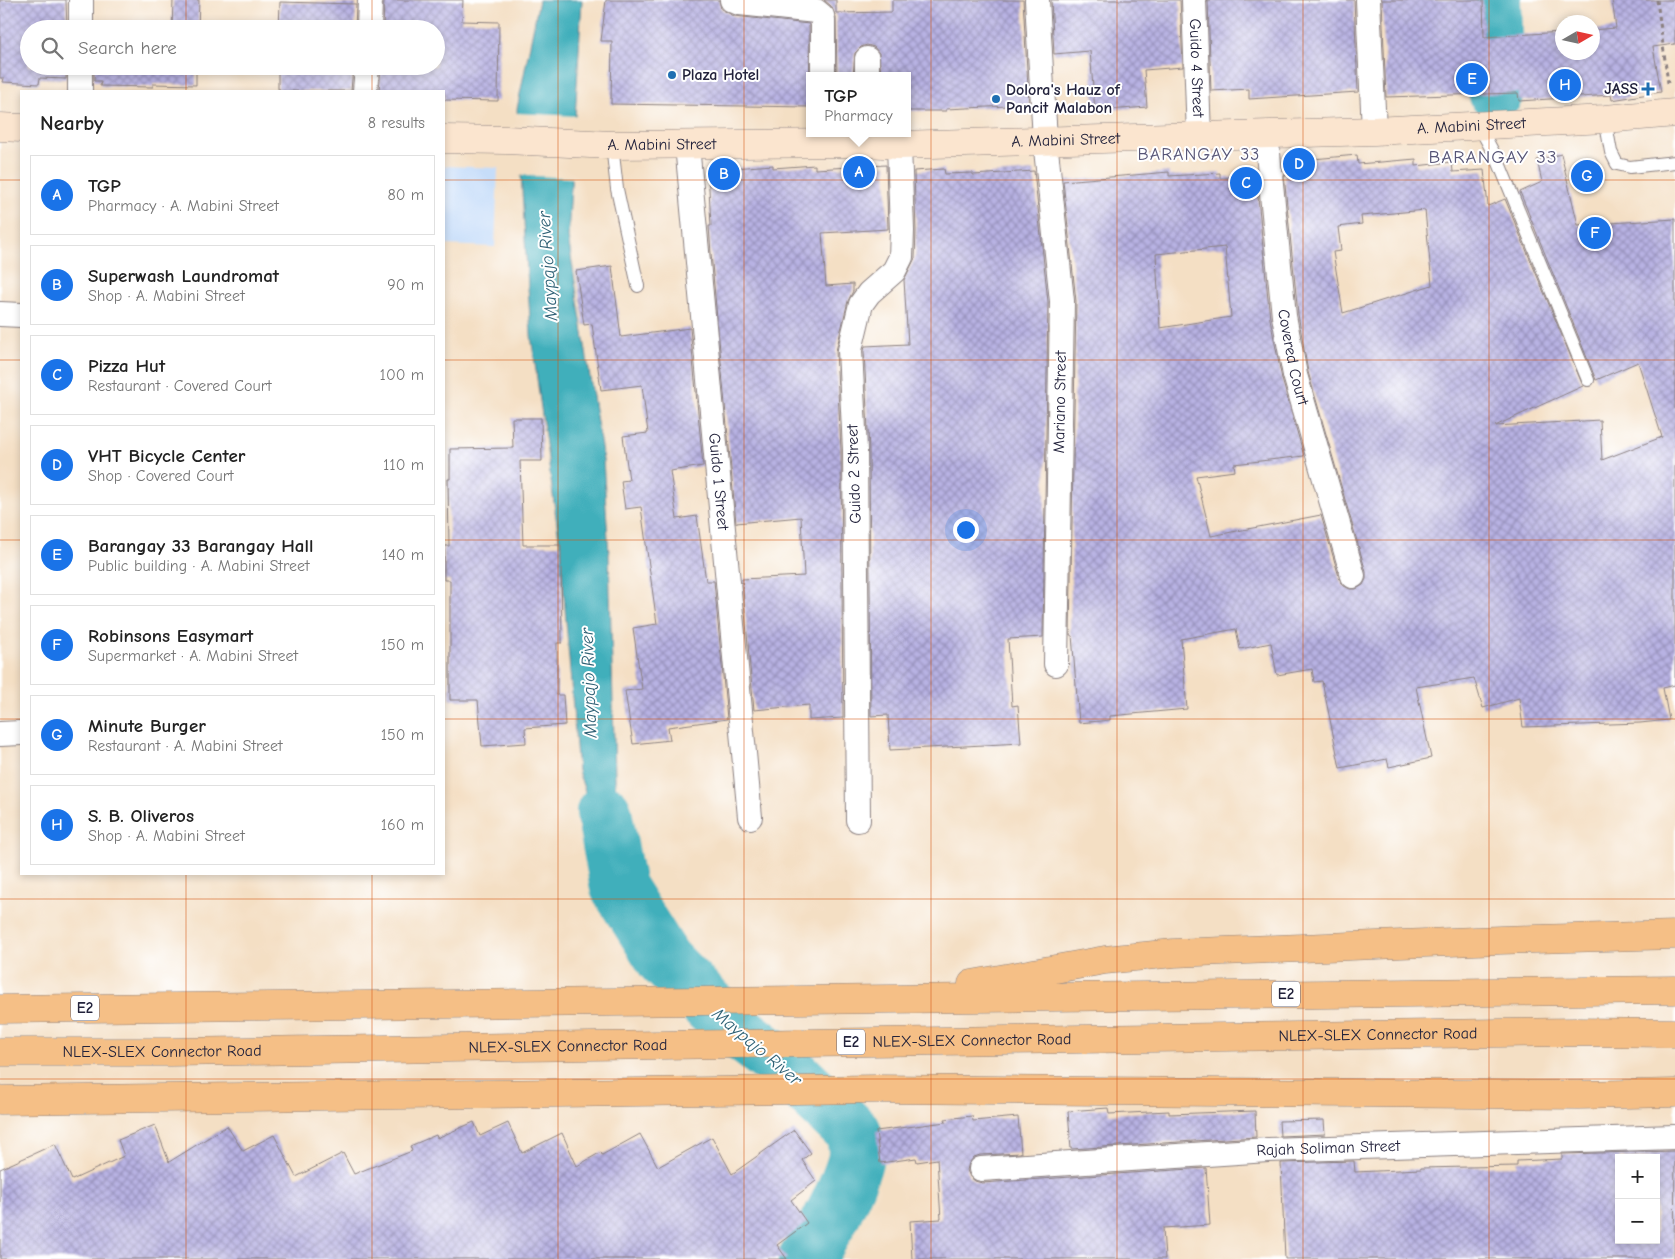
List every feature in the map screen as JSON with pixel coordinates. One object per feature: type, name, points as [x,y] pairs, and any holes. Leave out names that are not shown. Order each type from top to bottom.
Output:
[{"type":"highway","points":[[897,998],[1105,960],[1174,953],[1500,940],[1675,936]]},
{"type":"highway","name":"E2","points":[[0,1009],[1675,990]]},
{"type":"highway","name":"NLEX-SLEX Connector Road","points":[[0,1052],[169,1052],[1675,1032]]},
{"type":"highway","points":[[0,1100],[876,1089],[1578,1095],[1675,1093]]},
{"type":"main road","name":"A. Mabini Street","points":[[445,139],[612,145],[687,145],[867,138],[899,145],[1374,131],[1605,120],[1674,113]]},
{"type":"main road","points":[[0,127],[20,128]]},
{"type":"street","points":[[81,0],[81,20]]},
{"type":"street","points":[[369,20],[370,0]]},
{"type":"street","points":[[732,0],[820,13],[823,20],[823,72]]},
{"type":"street","name":"Mariano Street","points":[[1037,0],[1045,140],[1062,301],[1056,664]]},
{"type":"street","name":"Guido 4 Street","points":[[1194,0],[1199,136]]},
{"type":"street","points":[[1368,0],[1374,131]]},
{"type":"street","points":[[80,75],[80,90]]},
{"type":"street","points":[[365,90],[366,75]]},
{"type":"street","name":"Covered Court","points":[[1266,133],[1284,316],[1295,375],[1353,576]]},
{"type":"street","name":"Guido 1 Street","points":[[687,145],[750,817]]},
{"type":"street","name":"Guido 2 Street","points":[[858,820],[855,450],[850,350],[861,304],[869,293],[894,271],[900,257],[902,231],[899,145]]},
{"type":"street","points":[[0,314],[20,315]]},
{"type":"street","points":[[0,734],[20,733]]},
{"type":"street","name":"Rajah Soliman Street","points":[[982,1169],[1268,1150],[1675,1137]]},
{"type":"lane","points":[[1605,120],[1611,152],[1617,164],[1630,167],[1675,162]]},
{"type":"lane","points":[[1483,126],[1588,380]]},
{"type":"lane","points":[[612,145],[617,189],[638,286]]},
{"type":"path","points":[[1657,0],[1674,113]]},
{"type":"shaded area","points":[[445,166],[498,168],[495,247],[445,245]]},
{"type":"water","points":[[539,0],[582,0],[568,237],[603,460],[609,555],[618,887],[578,771],[560,546],[531,335],[517,109]]},
{"type":"pier","points":[[515,113],[577,116],[574,178],[518,175]]},
{"type":"building","points":[[0,0],[66,0],[67,20],[20,20],[20,75],[66,75],[66,79],[40,78],[39,84],[3,82],[4,78],[0,78]]},
{"type":"building","points":[[173,0],[199,0],[198,20],[172,20]]},
{"type":"building","points":[[384,0],[463,0],[462,21],[499,22],[498,101],[445,100],[445,90],[379,90],[380,75],[445,75],[445,20],[383,20]]},
{"type":"building","points":[[606,0],[719,0],[721,9],[734,16],[809,24],[810,72],[806,72],[806,107],[611,104],[612,41],[601,41]]},
{"type":"building","points":[[824,0],[836,0],[836,13],[892,12],[892,0],[1023,0],[1029,105],[946,109],[946,111],[911,111],[911,72],[881,72],[879,53],[874,47],[867,45],[861,47],[855,53],[853,72],[837,72],[836,17],[831,6]]},
{"type":"building","points":[[1051,0],[1180,0],[1183,67],[1144,70],[1147,107],[1095,111],[1090,51],[1054,54]]},
{"type":"building","points":[[1208,0],[1354,0],[1358,92],[1249,99],[1249,89],[1211,91]]},
{"type":"building","points":[[1382,0],[1483,0],[1484,37],[1555,32],[1555,60],[1600,60],[1600,29],[1616,28],[1612,0],[1675,0],[1675,44],[1653,47],[1661,92],[1612,100],[1611,95],[1519,101],[1518,93],[1386,97]]},
{"type":"building","points":[[280,2],[356,4],[355,20],[279,20]]},
{"type":"building","points":[[94,75],[196,75],[196,85],[153,84],[153,87],[100,86],[101,81],[94,81]]},
{"type":"building","points":[[278,75],[352,75],[351,90],[278,89]]},
{"type":"building","points":[[1561,154],[1578,225],[1675,219],[1675,685],[1663,688],[1669,720],[1640,723],[1523,727],[1519,698],[1483,708],[1474,678],[1416,687],[1431,758],[1389,767],[1387,759],[1340,768],[1322,681],[1314,682],[1312,669],[1277,675],[1271,643],[1240,649],[1236,629],[1181,639],[1187,709],[1110,716],[1110,720],[1079,723],[1072,635],[1070,635],[1076,301],[1063,181],[1169,172],[1169,176],[1220,173],[1220,178],[1256,177],[1270,319],[1282,379],[1304,456],[1234,464],[1235,471],[1196,476],[1211,536],[1321,515],[1340,580],[1344,586],[1356,589],[1363,585],[1366,579],[1366,572],[1308,372],[1298,314],[1284,175],[1293,175],[1291,161],[1357,155],[1358,164],[1416,159],[1416,166],[1452,162],[1453,172],[1484,170],[1488,206],[1505,199],[1583,386],[1495,426],[1600,420],[1602,460],[1662,437],[1638,362],[1596,380],[1520,192],[1542,182],[1537,160]],"holes":[[[1425,210],[1432,285],[1343,313],[1333,252],[1341,251],[1338,227],[1362,224],[1361,216]],[[1225,247],[1231,317],[1160,328],[1156,254]]]},
{"type":"building","points":[[773,165],[773,168],[815,165],[815,169],[886,165],[888,229],[822,233],[826,286],[853,284],[853,291],[848,301],[836,351],[841,450],[843,718],[809,720],[809,705],[754,710],[742,579],[804,576],[801,517],[736,523],[711,253],[708,170]]},
{"type":"building","points":[[944,169],[945,174],[973,173],[973,175],[1034,171],[1048,302],[1043,637],[1008,639],[1012,706],[1018,705],[1021,743],[890,750],[888,715],[871,716],[869,450],[864,351],[865,346],[908,344],[904,280],[915,258],[914,171]]},
{"type":"building","points":[[612,266],[621,337],[690,328],[703,466],[670,471],[677,519],[697,516],[706,581],[714,581],[727,719],[668,727],[670,740],[633,744],[625,691],[642,689],[633,628],[657,624],[641,507],[625,509],[621,481],[629,480],[623,436],[648,433],[642,385],[601,390],[592,324],[584,325],[576,271]]},
{"type":"building","points":[[512,418],[541,418],[542,461],[520,461],[523,545],[561,545],[562,643],[557,643],[557,695],[563,695],[565,725],[525,728],[526,743],[482,746],[478,700],[450,700],[450,580],[445,580],[445,546],[449,546],[448,479],[450,479],[450,449],[513,448]]},
{"type":"building","points":[[1108,1108],[1109,1114],[1169,1111],[1169,1114],[1255,1111],[1256,1137],[1071,1149],[1068,1111]]},
{"type":"building","points":[[972,1116],[973,1121],[1018,1117],[1021,1153],[974,1157],[969,1163],[967,1170],[970,1177],[975,1181],[982,1183],[1206,1168],[1210,1225],[1163,1228],[1165,1259],[912,1259],[910,1221],[941,1219],[937,1159],[917,1162],[916,1158],[880,1163],[876,1131],[946,1122],[945,1119]]},
{"type":"building","points":[[1324,1120],[1325,1134],[1280,1136],[1279,1121]]},
{"type":"building","points":[[474,1122],[480,1136],[508,1123],[522,1153],[562,1133],[577,1166],[601,1152],[602,1155],[640,1134],[658,1167],[712,1137],[732,1174],[794,1130],[811,1153],[802,1160],[816,1181],[791,1200],[807,1223],[777,1245],[787,1259],[0,1259],[0,1169],[55,1144],[72,1180],[124,1156],[118,1140],[155,1125],[169,1162],[227,1126],[243,1151],[274,1135],[296,1177],[343,1153],[354,1174],[412,1151],[410,1146],[436,1135],[437,1138]]},
{"type":"building","points":[[1675,1151],[1674,1259],[1285,1259],[1281,1163],[1354,1161],[1355,1172],[1421,1168],[1517,1166],[1517,1161],[1562,1159],[1562,1154]]},
{"type":"waterway","points":[[1493,0],[1496,92]]},
{"type":"waterway","name":"Maypajo River","points":[[604,812],[618,887],[664,960],[720,1017],[785,1067],[854,1133],[856,1154],[852,1172],[827,1225],[806,1259]]},
{"type":"place","name":"Plaza Hotel","points":[[672,75]]},
{"type":"place","name":"Barangay 33 Barangay Hall","points":[[1472,79]]},
{"type":"place","name":"S. B. Oliveros","points":[[1565,85]]},
{"type":"place","name":"JASS","points":[[1648,89]]},
{"type":"place","name":"Dolora's Hauz of Pancit Malabon","points":[[996,99]]},
{"type":"place","name":"VHT Bicycle Center","points":[[1299,164]]},
{"type":"place","name":"TGP","points":[[859,172]]},
{"type":"place","name":"Superwash Laundromat","points":[[724,174]]},
{"type":"place","name":"Minute Burger","points":[[1587,176]]},
{"type":"place","name":"Pizza Hut","points":[[1246,183]]},
{"type":"place","name":"Robinsons Easymart","points":[[1595,233]]},
{"type":"district","name":"BARANGAY 33","points":[[1199,154]]},
{"type":"district","name":"BARANGAY 33","points":[[1493,157]]}]
